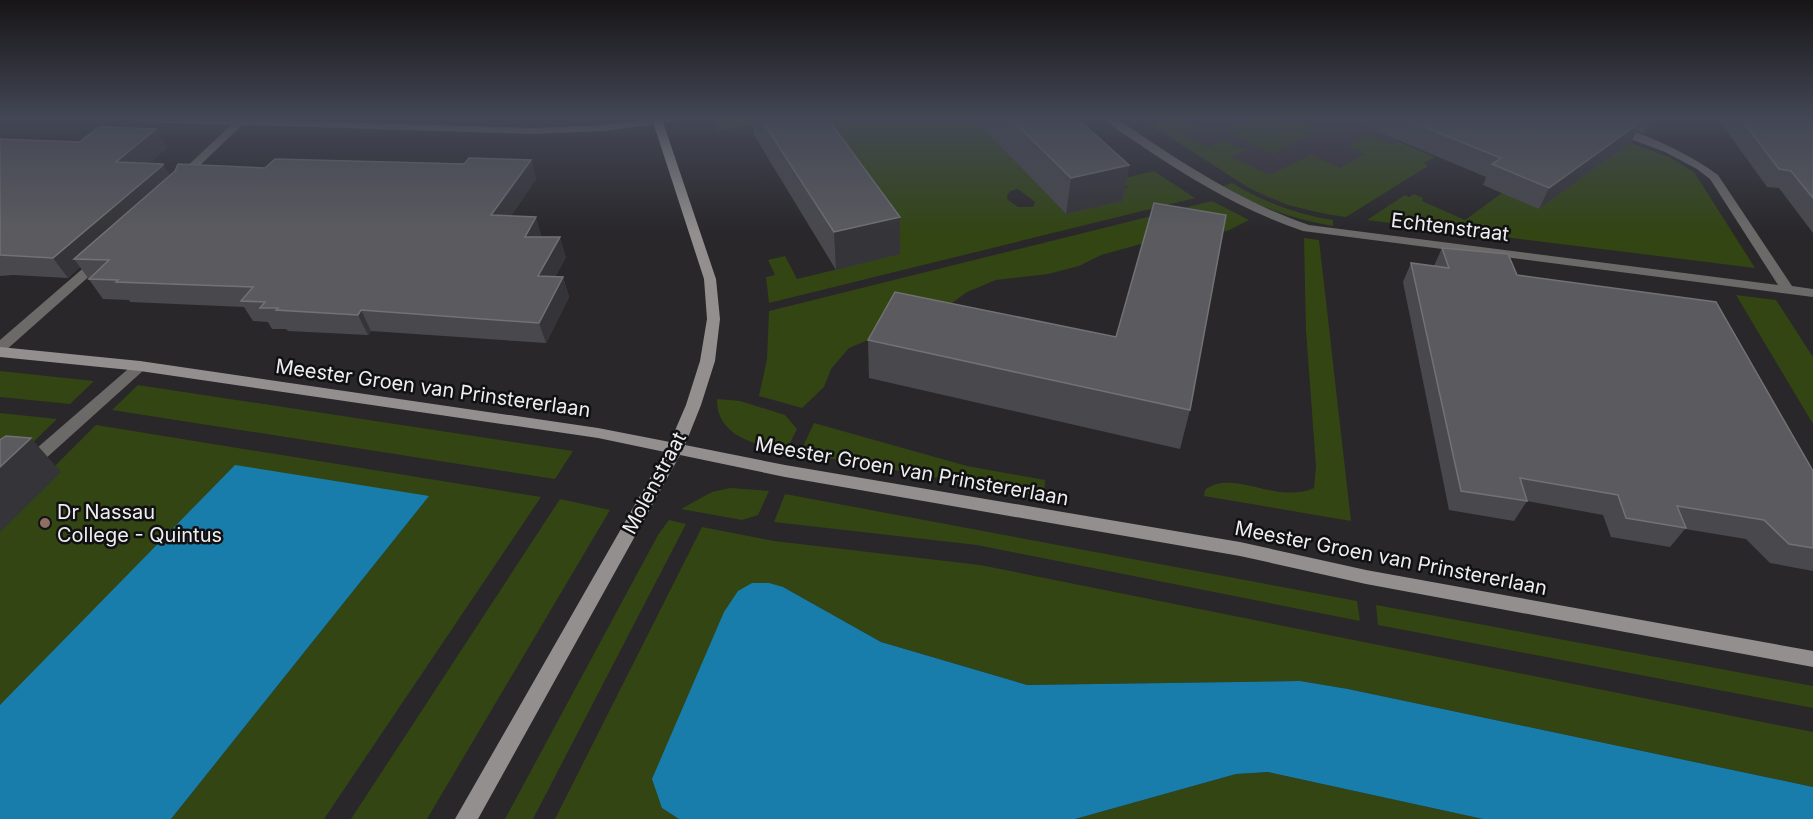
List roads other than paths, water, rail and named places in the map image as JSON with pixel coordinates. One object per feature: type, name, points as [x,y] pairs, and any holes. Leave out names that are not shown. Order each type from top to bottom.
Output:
[{"type":"street","points":[[173,195],[182,187],[185,174],[203,157]]},
{"type":"street","name":"Molenstraat","points":[[466,819],[674,450],[702,381],[711,349],[714,298],[669,157]]},
{"type":"street","name":"Echtenstraat","points":[[1169,157],[1232,198],[1267,215],[1307,228],[1813,293]]},
{"type":"street","points":[[1686,157],[1702,166],[1714,177],[1788,290]]},
{"type":"street","points":[[0,350],[105,255]]},
{"type":"street","name":"Meester Groen van Prinstererlaan","points":[[0,350],[140,366],[598,433],[785,471],[1240,549],[1378,579],[1813,659]]},
{"type":"street","points":[[24,468],[140,366]]},
{"type":"water","points":[[235,465],[429,496],[171,819],[0,819],[0,705]]},
{"type":"water","points":[[752,583],[769,583],[783,587],[881,642],[1027,685],[1300,681],[1348,689],[1813,787],[1813,819],[1483,819],[1268,772],[1236,774],[1075,819],[679,819],[662,808],[652,779],[724,612],[738,591]]},
{"type":"place","name":"Dr Nassau College - Quintus","points":[[45,523]]}]
